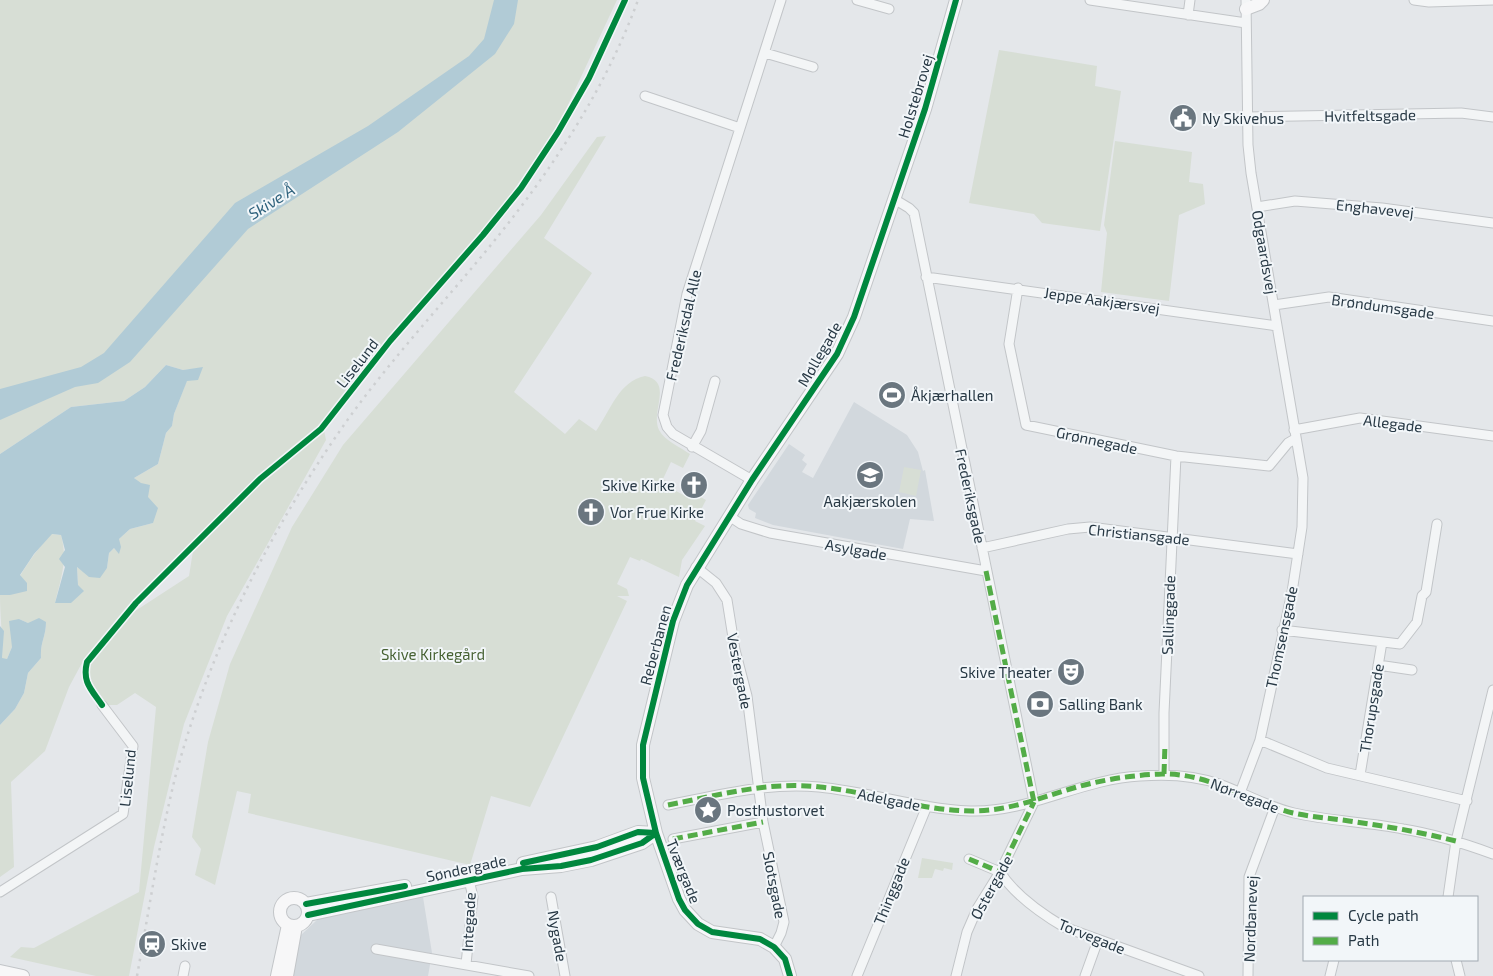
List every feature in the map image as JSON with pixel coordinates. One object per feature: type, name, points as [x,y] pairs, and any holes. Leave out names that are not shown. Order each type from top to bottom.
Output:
[{"type":"street","name":"Frederiksdal Alle","points":[[752,480],[692,447],[671,433],[664,415],[687,294],[781,0]]},
{"type":"street","points":[[857,0],[889,9]]},
{"type":"street","name":"Holstebrovej","points":[[894,199],[929,96],[956,0]]},
{"type":"street","points":[[1090,0],[1246,23]]},
{"type":"street","points":[[1156,10],[1157,0]]},
{"type":"street","points":[[1188,15],[1190,0]]},
{"type":"street","points":[[1246,4],[1259,4],[1262,0]]},
{"type":"street","points":[[1414,0],[1429,2],[1493,0]]},
{"type":"street","name":"Odgaardsvej","points":[[1246,4],[1247,117],[1251,174],[1303,478]]},
{"type":"street","points":[[765,53],[813,67]]},
{"type":"street","points":[[645,96],[740,128]]},
{"type":"street","name":"Hvitfeltsgade","points":[[1247,117],[1462,113],[1493,117]]},
{"type":"street","name":"Frederiksgade","points":[[894,199],[910,208],[914,213],[1034,802]]},
{"type":"street","name":"Møllegade","points":[[752,480],[837,354],[854,317],[894,199]]},
{"type":"street","name":"Enghavevej","points":[[1257,207],[1295,201],[1382,208],[1493,223]]},
{"type":"street","name":"Jeppe Aakjærsvej","points":[[926,277],[1018,288],[1278,326]]},
{"type":"street","name":"Grønnegade","points":[[1018,288],[1009,344],[1026,425],[1176,456],[1269,466],[1295,434]]},
{"type":"street","name":"Brøndumsgade","points":[[1274,305],[1329,297],[1493,321]]},
{"type":"street","points":[[692,447],[701,431],[714,381]]},
{"type":"street","name":"Allegade","points":[[1295,434],[1360,418],[1493,436]]},
{"type":"street","name":"Sallinggade","points":[[1164,774],[1171,537],[1176,456]]},
{"type":"street","name":"Thomsensgade","points":[[1240,793],[1260,740],[1298,554],[1302,527],[1303,478]]},
{"type":"street","name":"Reberbanen","points":[[656,833],[644,778],[643,744],[674,621],[682,597],[696,567],[752,480]]},
{"type":"street","name":"Asylgade","points":[[729,516],[741,524],[770,534],[986,571]]},
{"type":"street","points":[[1282,630],[1400,644],[1417,622],[1422,596],[1426,592],[1437,524]]},
{"type":"street","name":"Christiansgade","points":[[982,548],[1068,529],[1090,527],[1298,554]]},
{"type":"street","name":"Vestergade","points":[[696,567],[716,583],[727,600],[735,650],[747,696],[757,788]]},
{"type":"street","name":"Thorupsgade","points":[[1360,775],[1382,642]]},
{"type":"street","points":[[1378,665],[1412,670]]},
{"type":"street","points":[[1448,896],[1456,840],[1492,694]]},
{"type":"street","name":"Liselund","points":[[0,892],[123,814],[133,746],[102,705]]},
{"type":"street","points":[[1260,740],[1327,768],[1467,801]]},
{"type":"street","name":"Nørregade","points":[[1034,802],[1111,779],[1164,774],[1201,778],[1274,806],[1309,816],[1403,829],[1456,840],[1493,854]]},
{"type":"street","name":"Adelgade","points":[[668,805],[744,790],[782,785],[822,787],[927,806],[970,811],[994,810],[1034,802]]},
{"type":"street","name":"Slotsgade","points":[[757,788],[762,822],[784,922],[774,947]]},
{"type":"street","name":"Østergade","points":[[956,976],[967,932],[977,909],[1000,872],[1034,802]]},
{"type":"street","name":"Thinggade","points":[[857,976],[927,806]]},
{"type":"street","name":"Nordbanevej","points":[[1248,976],[1249,877],[1274,806]]},
{"type":"street","points":[[674,839],[762,822]]},
{"type":"street","name":"Søndergade","points":[[307,909],[579,852],[638,832],[656,833]]},
{"type":"street","name":"Søndergade","points":[[307,909],[522,870],[561,866],[600,857],[642,843],[656,833]]},
{"type":"street","name":"Tværgade","points":[[656,833],[679,899],[693,919],[712,932],[756,938],[774,947]]},
{"type":"street","points":[[969,859],[1000,872]]},
{"type":"street","name":"Torvegade","points":[[1000,872],[1006,881],[1050,919],[1181,973],[1199,976]]},
{"type":"street","name":"Integade","points":[[466,964],[473,897],[469,880]]},
{"type":"street","name":"Nygade","points":[[551,897],[565,976]]},
{"type":"street","points":[[294,898],[307,909],[304,923],[292,926],[280,916],[282,904],[294,898]]},
{"type":"street","points":[[277,976],[292,926]]},
{"type":"street","points":[[287,976],[292,926]]},
{"type":"street","points":[[1085,976],[1098,940]]},
{"type":"street","points":[[774,947],[785,960],[790,976]]},
{"type":"street","points":[[376,949],[529,976]]},
{"type":"street","points":[[1330,976],[1334,961]]},
{"type":"street","points":[[1456,961],[1460,976]]},
{"type":"street","points":[[183,976],[185,966]]},
{"type":"street","points":[[0,971],[23,976]]},
{"type":"shaded area","name":"Aakjærskolen","points":[[854,402],[907,435],[918,452],[923,471],[925,470],[934,521],[910,519],[903,549],[773,525],[755,518],[756,513],[749,509],[748,505],[789,444],[805,455],[802,460],[807,464],[802,472],[813,478]]},
{"type":"shaded area","points":[[423,897],[432,953],[428,976],[292,976],[300,936],[318,919]]},
{"type":"green space","points":[[0,0],[617,0],[559,124],[509,197],[324,430],[326,440],[227,616],[184,724],[154,847],[129,976],[96,976],[10,957],[21,947],[34,948],[139,892],[156,707],[135,693],[117,705],[107,705],[88,677],[89,662],[129,615],[189,576],[193,551],[234,512],[125,609],[83,661],[69,687],[45,751],[11,782],[14,867],[0,877],[0,725],[15,709],[24,693],[28,673],[41,658],[46,622],[28,623],[19,619],[7,659],[2,659],[0,595],[10,595],[28,563],[51,534],[61,535],[64,561],[55,603],[71,603],[78,585],[77,567],[85,573],[92,575],[102,571],[107,568],[109,553],[114,548],[119,553],[119,539],[130,529],[153,523],[146,493],[134,478],[158,464],[166,433],[172,426],[174,414],[187,380],[202,368],[183,370],[166,365],[145,387],[124,401],[71,407],[0,454]]},
{"type":"green space","points":[[999,50],[1097,66],[1095,86],[1121,91],[1100,231],[1042,223],[1034,214],[969,203]]},
{"type":"green space","name":"Skive Kirkegård","points":[[606,136],[544,238],[592,273],[514,392],[565,434],[579,419],[596,431],[616,398],[628,384],[645,376],[654,379],[660,391],[657,414],[659,430],[669,441],[690,454],[683,468],[671,462],[663,479],[676,487],[676,491],[687,497],[690,491],[706,500],[695,521],[705,526],[682,560],[679,577],[641,559],[640,561],[630,557],[617,584],[627,589],[629,596],[617,596],[627,601],[530,807],[491,796],[470,865],[248,813],[251,794],[237,791],[215,885],[195,875],[201,849],[192,837],[208,742],[230,664],[292,527],[343,445],[541,215],[597,137]]},
{"type":"green space","points":[[1115,141],[1192,152],[1189,182],[1203,184],[1205,204],[1179,215],[1169,301],[1101,292],[1107,233],[1104,225]]},
{"type":"green space","points":[[904,467],[921,470],[916,496],[899,492]]},
{"type":"green space","points":[[922,858],[953,863],[952,870],[944,868],[943,871],[935,869],[932,878],[918,878]]},
{"type":"water","name":"Skive Å","points":[[494,0],[518,0],[514,24],[495,54],[398,132],[248,229],[130,362],[98,383],[75,387],[0,420],[0,389],[81,367],[104,353],[235,203],[368,126],[469,56],[484,39]]},
{"type":"water","points":[[166,365],[183,370],[203,367],[198,380],[187,381],[174,414],[172,426],[166,433],[158,464],[134,478],[141,483],[150,485],[148,497],[158,508],[153,523],[130,529],[119,539],[121,547],[119,554],[114,548],[109,553],[107,568],[100,578],[89,577],[77,567],[78,585],[84,591],[71,603],[55,603],[65,567],[59,559],[65,550],[61,535],[52,534],[34,554],[20,575],[27,583],[27,591],[0,595],[0,454],[71,407],[124,401],[145,387]]},
{"type":"water","points":[[39,618],[46,622],[41,658],[28,673],[24,693],[15,709],[0,725],[0,626],[4,631],[2,658],[7,659],[12,647],[9,621],[19,619],[28,623]]},
{"type":"railway","points":[[137,976],[164,827],[188,733],[222,643],[263,557],[286,515],[337,435],[381,375],[477,262],[523,204],[557,156],[602,80],[638,0]]},
{"type":"marked path","points":[[986,571],[1034,802]]},
{"type":"marked path","points":[[1164,774],[1165,744]]},
{"type":"marked path","points":[[668,805],[763,787],[801,786],[839,789],[915,805],[972,811],[1022,804],[1104,781],[1162,774],[1180,775],[1213,783],[1293,813],[1389,827],[1456,841]]},
{"type":"marked path","points":[[969,859],[1000,872],[1034,802]]},
{"type":"marked path","points":[[673,839],[763,822]]},
{"type":"cycle path","points":[[102,705],[88,685],[86,675],[87,662],[136,603],[260,479],[321,429],[390,341],[483,235],[521,188],[558,132],[589,78],[625,0]]},
{"type":"cycle path","points":[[790,976],[785,959],[774,947],[760,939],[712,932],[698,924],[685,910],[679,899],[656,833],[643,778],[643,745],[673,621],[687,585],[752,480],[837,354],[854,317],[925,109],[956,0]]},
{"type":"cycle path","points":[[523,863],[597,847],[638,832],[656,833]]},
{"type":"cycle path","points":[[308,915],[522,869],[561,866],[591,860],[642,843],[656,833]]},
{"type":"cycle path","points":[[306,904],[405,886]]},
{"type":"place","name":"Ny Skivehus","points":[[1183,118]]},
{"type":"place","name":"Åkjærhallen","points":[[892,395]]},
{"type":"place","name":"Aakjærskolen","points":[[870,475]]},
{"type":"place","name":"Skive Kirke","points":[[694,485]]},
{"type":"place","name":"Vor Frue Kirke","points":[[591,512]]},
{"type":"place","name":"Skive Theater","points":[[1071,672]]},
{"type":"place","name":"Salling Bank","points":[[1040,704]]},
{"type":"place","name":"Posthustorvet","points":[[708,810]]},
{"type":"place","name":"Skive","points":[[152,944]]}]
